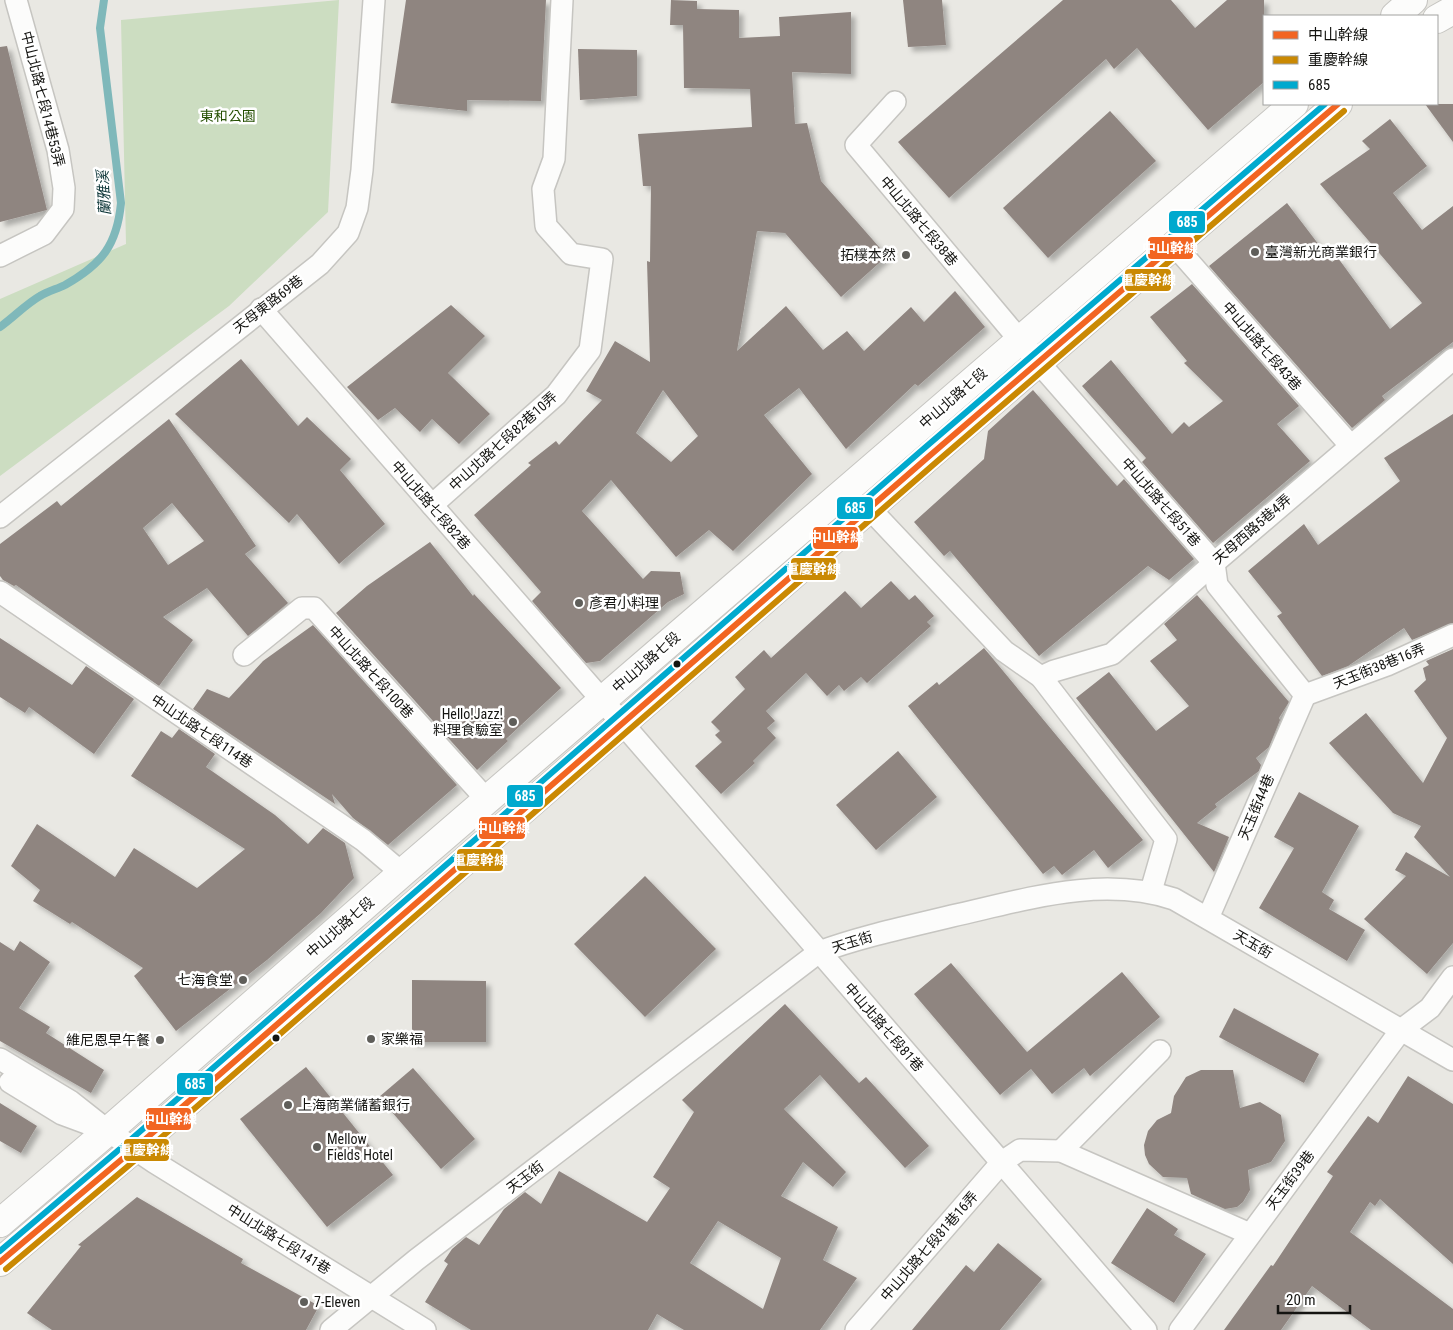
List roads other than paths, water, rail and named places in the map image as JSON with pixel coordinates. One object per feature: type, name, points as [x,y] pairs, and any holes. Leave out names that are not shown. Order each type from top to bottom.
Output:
[{"type":"main road","points":[[1396,15],[1413,0]]},
{"type":"main road","points":[[1438,18],[1453,10]]},
{"type":"main road","name":"中山北路七段","points":[[0,1223],[602,700],[1293,105]]},
{"type":"main road","name":"中山北路七段","points":[[0,1262],[134,1149],[622,723],[1337,105]]},
{"type":"street","name":"中山北路七段14巷53弄","points":[[0,256],[44,234],[63,209],[64,188],[58,150],[16,0]]},
{"type":"street","name":"天母東路69巷","points":[[0,517],[320,264],[348,233],[357,208],[362,170],[374,0]]},
{"type":"street","name":"中山北路七段82巷10弄","points":[[432,505],[556,395],[590,350],[602,259],[571,254],[546,226],[545,217],[543,189],[554,159],[562,0]]},
{"type":"street","name":"中山北路七段38巷","points":[[895,102],[856,146],[1020,341]]},
{"type":"street","name":"中山北路七段43巷","points":[[1175,246],[1350,445]]},
{"type":"street","name":"中山北路七段82巷","points":[[261,310],[622,723]]},
{"type":"street","name":"中山北路七段51巷","points":[[1020,341],[1214,563]]},
{"type":"street","name":"天母西路5巷4弄","points":[[1041,677],[1054,671],[1112,654],[1350,445],[1453,359]]},
{"type":"street","points":[[870,509],[1004,651],[1041,677],[1166,839],[1152,891]]},
{"type":"street","points":[[1214,563],[1216,585],[1304,695]]},
{"type":"street","name":"中山北路七段114巷","points":[[0,592],[363,840],[402,873]]},
{"type":"street","name":"中山北路七段100巷","points":[[244,655],[302,608],[309,606],[314,608],[487,800]]},
{"type":"street","name":"天玉街38巷16弄","points":[[1304,695],[1387,666],[1453,635]]},
{"type":"street","name":"天玉街44巷","points":[[1208,918],[1304,695]]},
{"type":"street","name":"中山北路七段81巷","points":[[622,723],[1146,1330]]},
{"type":"street","name":"天玉街","points":[[331,1330],[370,1296],[820,952],[854,940],[1047,894],[1107,888],[1152,891],[1174,899],[1208,918],[1453,1060]]},
{"type":"street","name":"天玉街39巷","points":[[1180,1330],[1401,1030],[1430,1008],[1453,977]]},
{"type":"street","points":[[1160,1050],[1061,1151],[1250,1234]]},
{"type":"street","points":[[0,1059],[70,1102],[108,1131]]},
{"type":"street","points":[[0,1076],[62,1114],[108,1131]]},
{"type":"street","name":"中山北路七段141巷","points":[[108,1131],[425,1330]]},
{"type":"street","name":"中山北路七段81巷16弄","points":[[856,1330],[1002,1162],[1020,1150],[1061,1151]]},
{"type":"waterway","name":"蘭雅溪","points":[[0,327],[35,299],[65,285],[89,269],[105,252],[116,231],[121,203],[100,28],[104,0]]},
{"type":"place","name":"臺灣新光商業銀行","points":[[1255,252]]},
{"type":"place","name":"拓樸本然","points":[[906,255]]},
{"type":"place","name":"彥君小料理","points":[[579,603]]},
{"type":"place","name":"Hello!Jazz! 料理食驗室","points":[[513,722]]},
{"type":"place","name":"七海食堂","points":[[243,980]]},
{"type":"place","name":"家樂福","points":[[371,1039]]},
{"type":"place","name":"維尼恩早午餐","points":[[160,1040]]},
{"type":"place","name":"上海商業儲蓄銀行","points":[[288,1105]]},
{"type":"place","name":"Mellow Fields Hotel","points":[[317,1147]]},
{"type":"place","name":"7-Eleven","points":[[304,1302]]},
{"type":"park label","name":"東和公園","points":[[228,116]]}]
